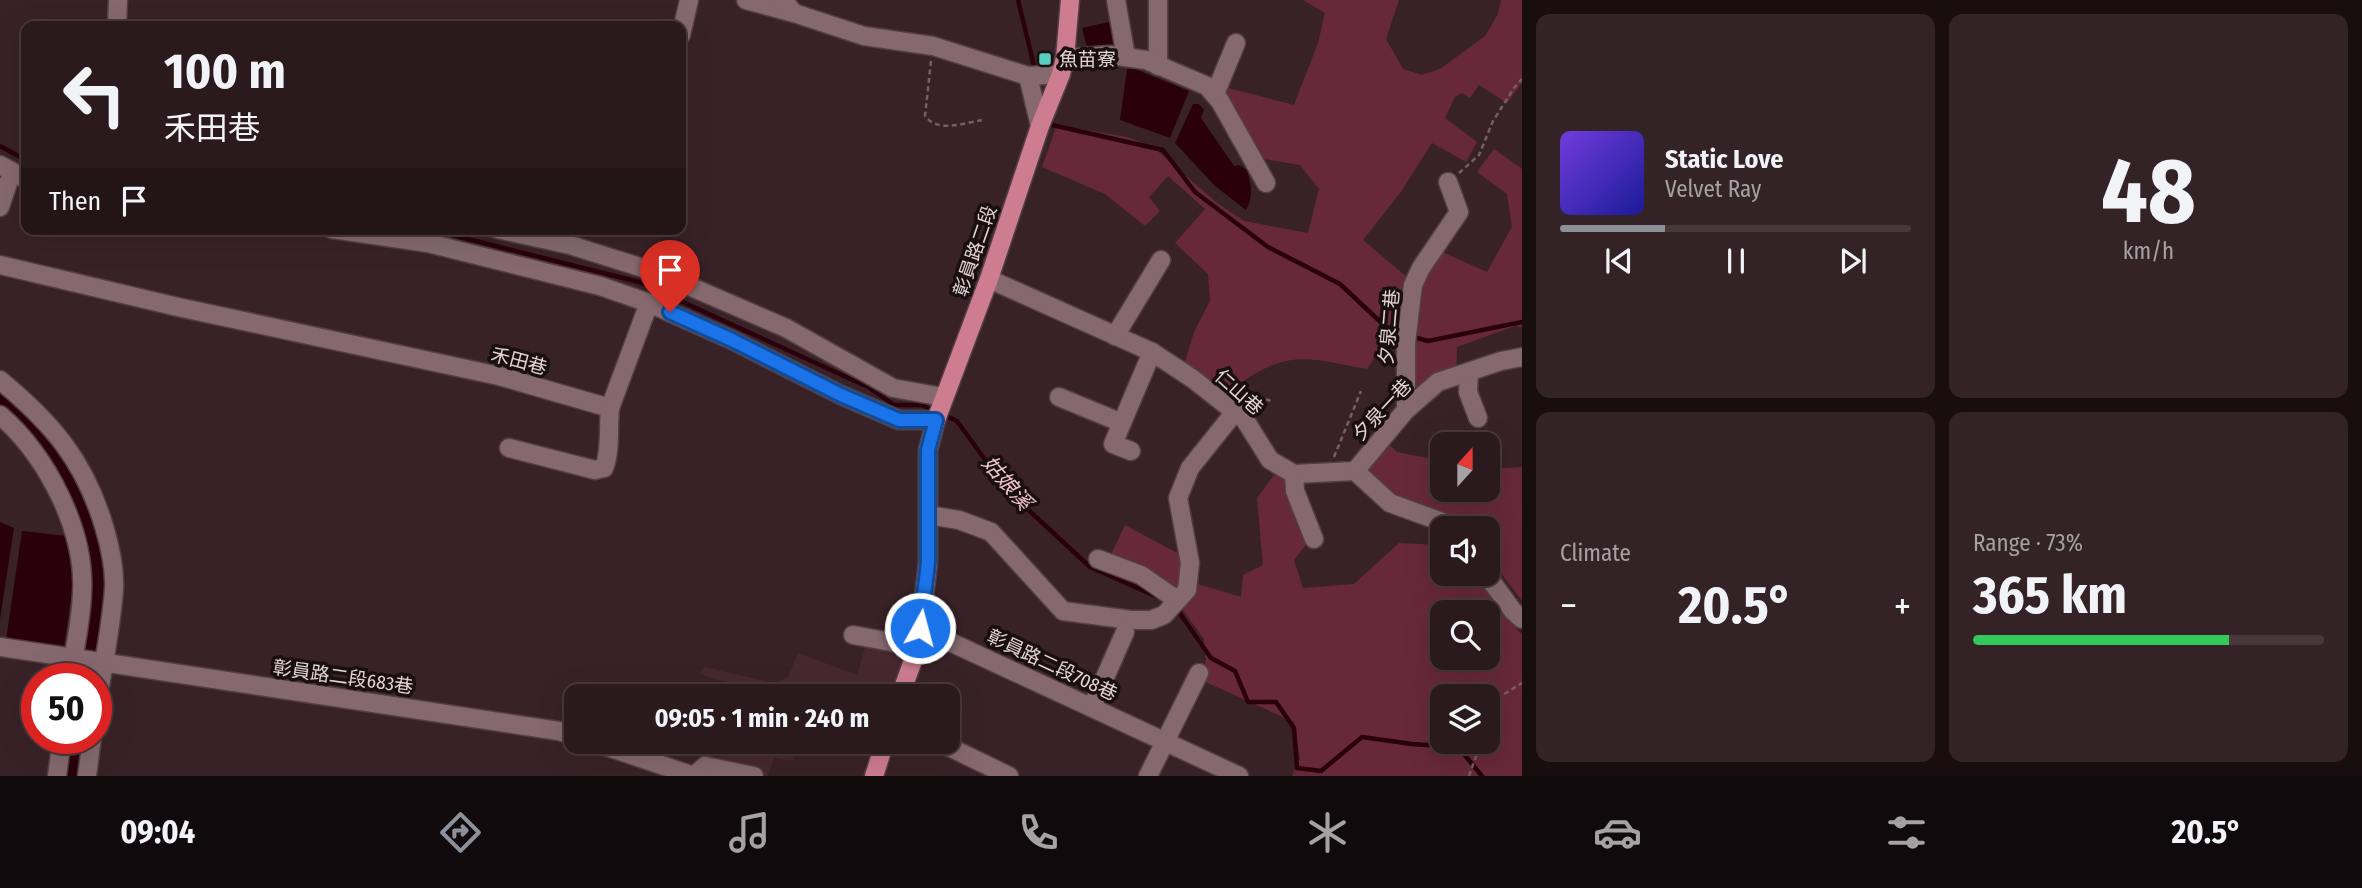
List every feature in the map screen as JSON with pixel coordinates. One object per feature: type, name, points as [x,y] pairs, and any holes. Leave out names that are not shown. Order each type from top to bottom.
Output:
[{"type":"main road","name":"彰員路二段","points":[[936,420],[989,279],[1063,66],[1070,0]]},
{"type":"main road","points":[[904,684],[918,647],[928,563],[928,450],[936,420]]},
{"type":"main road","points":[[874,776],[881,754]]},
{"type":"lane","points":[[117,21],[118,0]]},
{"type":"lane","points":[[684,21],[689,0]]},
{"type":"lane","points":[[746,0],[789,7],[864,36],[933,46],[1028,76],[1111,55],[1146,60],[1207,86],[1215,94],[1266,183]]},
{"type":"lane","points":[[1116,0],[1126,57]]},
{"type":"lane","points":[[1158,0],[1158,66]]},
{"type":"lane","points":[[1215,94],[1236,43]]},
{"type":"lane","points":[[1028,76],[1045,114]]},
{"type":"lane","points":[[0,165],[21,176]]},
{"type":"lane","name":"夕泉二巷","points":[[1406,410],[1407,334],[1412,285],[1459,212],[1448,182]]},
{"type":"lane","points":[[0,206],[8,183]]},
{"type":"lane","points":[[524,235],[570,245],[659,273],[786,328],[893,388],[943,397]]},
{"type":"lane","points":[[429,236],[649,303],[899,420],[936,420]]},
{"type":"lane","points":[[1115,336],[1161,260]]},
{"type":"lane","name":"禾田巷","points":[[0,265],[178,307],[499,376],[610,408]]},
{"type":"lane","name":"仁山巷","points":[[989,279],[1152,352],[1219,398],[1245,420],[1270,460],[1294,474]]},
{"type":"lane","points":[[509,448],[595,470],[604,468],[608,457],[610,408],[649,303]]},
{"type":"lane","points":[[1131,451],[1113,444],[1152,352]]},
{"type":"lane","name":"夕泉一巷","points":[[1354,471],[1406,410],[1438,382],[1501,361],[1522,358]]},
{"type":"lane","points":[[1469,372],[1468,392],[1478,418]]},
{"type":"lane","points":[[0,380],[54,431],[77,462],[94,493],[111,549],[114,588],[103,663]]},
{"type":"lane","points":[[1059,397],[1122,423]]},
{"type":"lane","points":[[928,515],[959,520],[991,532],[1063,611],[1128,626],[1151,620],[1164,615],[1186,590],[1190,563],[1178,498],[1190,468],[1234,413]]},
{"type":"lane","points":[[0,415],[15,428],[37,455],[68,511],[80,551],[83,593],[72,663]]},
{"type":"lane","points":[[1314,540],[1294,491],[1294,474],[1354,471],[1390,503],[1430,518]]},
{"type":"lane","points":[[1098,559],[1141,575],[1177,600]]},
{"type":"lane","points":[[1496,586],[1522,619]]},
{"type":"lane","points":[[1092,706],[1128,626]]},
{"type":"lane","name":"彰員路二段708巷","points":[[920,628],[1239,776]]},
{"type":"lane","points":[[853,635],[918,647]]},
{"type":"lane","name":"彰員路二段683巷","points":[[0,647],[97,663]]},
{"type":"lane","name":"彰員路二段683巷","points":[[112,665],[564,732]]},
{"type":"lane","points":[[1148,776],[1199,673]]},
{"type":"lane","points":[[960,752],[1009,776]]},
{"type":"lane","points":[[57,776],[60,754]]},
{"type":"lane","points":[[87,776],[90,754]]},
{"type":"lane","points":[[629,754],[694,776],[705,766],[754,776]]},
{"type":"path","points":[[933,46],[925,116],[929,121],[948,126],[982,121]]},
{"type":"path","points":[[1448,182],[1479,155],[1493,121],[1522,79]]},
{"type":"path","points":[[1219,398],[1237,389],[1271,401]]},
{"type":"path","points":[[1328,474],[1361,391]]},
{"type":"path","points":[[1500,697],[1522,683]]},
{"type":"path","points":[[1469,776],[1477,754]]},
{"type":"shaded area","points":[[1303,0],[1399,0],[1386,39],[1403,69],[1422,75],[1440,69],[1485,36],[1498,14],[1501,0],[1522,0],[1522,83],[1507,103],[1479,85],[1470,98],[1462,93],[1455,97],[1445,118],[1477,142],[1466,162],[1432,143],[1400,193],[1363,240],[1420,288],[1440,251],[1487,272],[1512,227],[1507,194],[1477,172],[1494,149],[1522,169],[1522,327],[1515,326],[1457,347],[1456,381],[1408,393],[1410,352],[1383,346],[1367,369],[1295,359],[1277,363],[1261,371],[1223,395],[1183,368],[1194,332],[1210,301],[1208,274],[1175,243],[1205,209],[1168,176],[1149,197],[1160,211],[1145,226],[1105,194],[1042,167],[1057,125],[1127,137],[1153,147],[1217,203],[1244,221],[1308,233],[1319,189],[1300,165],[1259,158],[1222,106],[1228,88],[1294,105],[1318,43],[1325,13]]},
{"type":"shaded area","points":[[1113,21],[1119,48],[1088,51],[1082,28]]},
{"type":"shaded area","points":[[1127,69],[1135,69],[1189,91],[1170,138],[1120,120]]},
{"type":"shaded area","points":[[1193,104],[1199,104],[1204,110],[1201,118],[1234,166],[1239,165],[1247,170],[1251,195],[1246,210],[1215,186],[1175,143]]},
{"type":"shaded area","points":[[1376,432],[1397,452],[1430,459],[1430,502],[1500,502],[1500,468],[1522,467],[1522,601],[1500,572],[1500,516],[1432,516],[1371,483],[1358,458]]},
{"type":"shaded area","points":[[1287,472],[1309,541],[1294,560],[1303,588],[1354,584],[1399,543],[1430,545],[1430,586],[1482,586],[1493,600],[1430,600],[1430,670],[1500,670],[1500,608],[1522,635],[1522,776],[1292,776],[1300,758],[1294,722],[1201,680],[1206,660],[1204,639],[1174,598],[1108,561],[1125,525],[1179,554],[1198,584],[1241,597],[1243,575],[1263,565],[1257,498],[1273,476]]},
{"type":"shaded area","points":[[0,522],[14,528],[0,619]]},
{"type":"shaded area","points":[[22,531],[67,536],[73,584],[64,648],[6,640]]},
{"type":"shaded area","points":[[867,642],[914,656],[905,684],[732,684],[699,674],[704,667],[775,683],[788,677],[798,653],[857,675]]},
{"type":"shaded area","points":[[719,754],[796,754],[794,761],[774,758],[768,776],[737,776],[716,769]]},
{"type":"waterway","points":[[1018,0],[1035,70]]},
{"type":"waterway","points":[[1049,118],[1052,125],[1163,150],[1195,192],[1268,247],[1340,284],[1388,329],[1401,333]]},
{"type":"waterway","name":"姑娘溪","points":[[0,146],[21,157]]},
{"type":"waterway","name":"姑娘溪","points":[[452,235],[639,282],[868,387],[894,405],[922,405],[936,412]]},
{"type":"waterway","points":[[1410,336],[1428,341],[1522,322]]},
{"type":"waterway","points":[[0,394],[46,441],[76,492],[95,543],[98,589],[91,663]]},
{"type":"waterway","name":"姑娘溪","points":[[944,415],[957,421],[1007,490],[1090,567],[1160,598]]},
{"type":"waterway","name":"姑娘溪","points":[[1176,608],[1211,658],[1235,671],[1248,702],[1276,702],[1294,728],[1297,768],[1321,771],[1362,737],[1458,747],[1482,776]]},
{"type":"waterway","points":[[72,776],[76,754]]},
{"type":"place","name":"魚苗寮","points":[[1045,59]]},
{"type":"route","points":[[670,312],[841,395],[899,420],[936,420],[928,450],[928,563],[920,628]]}]
